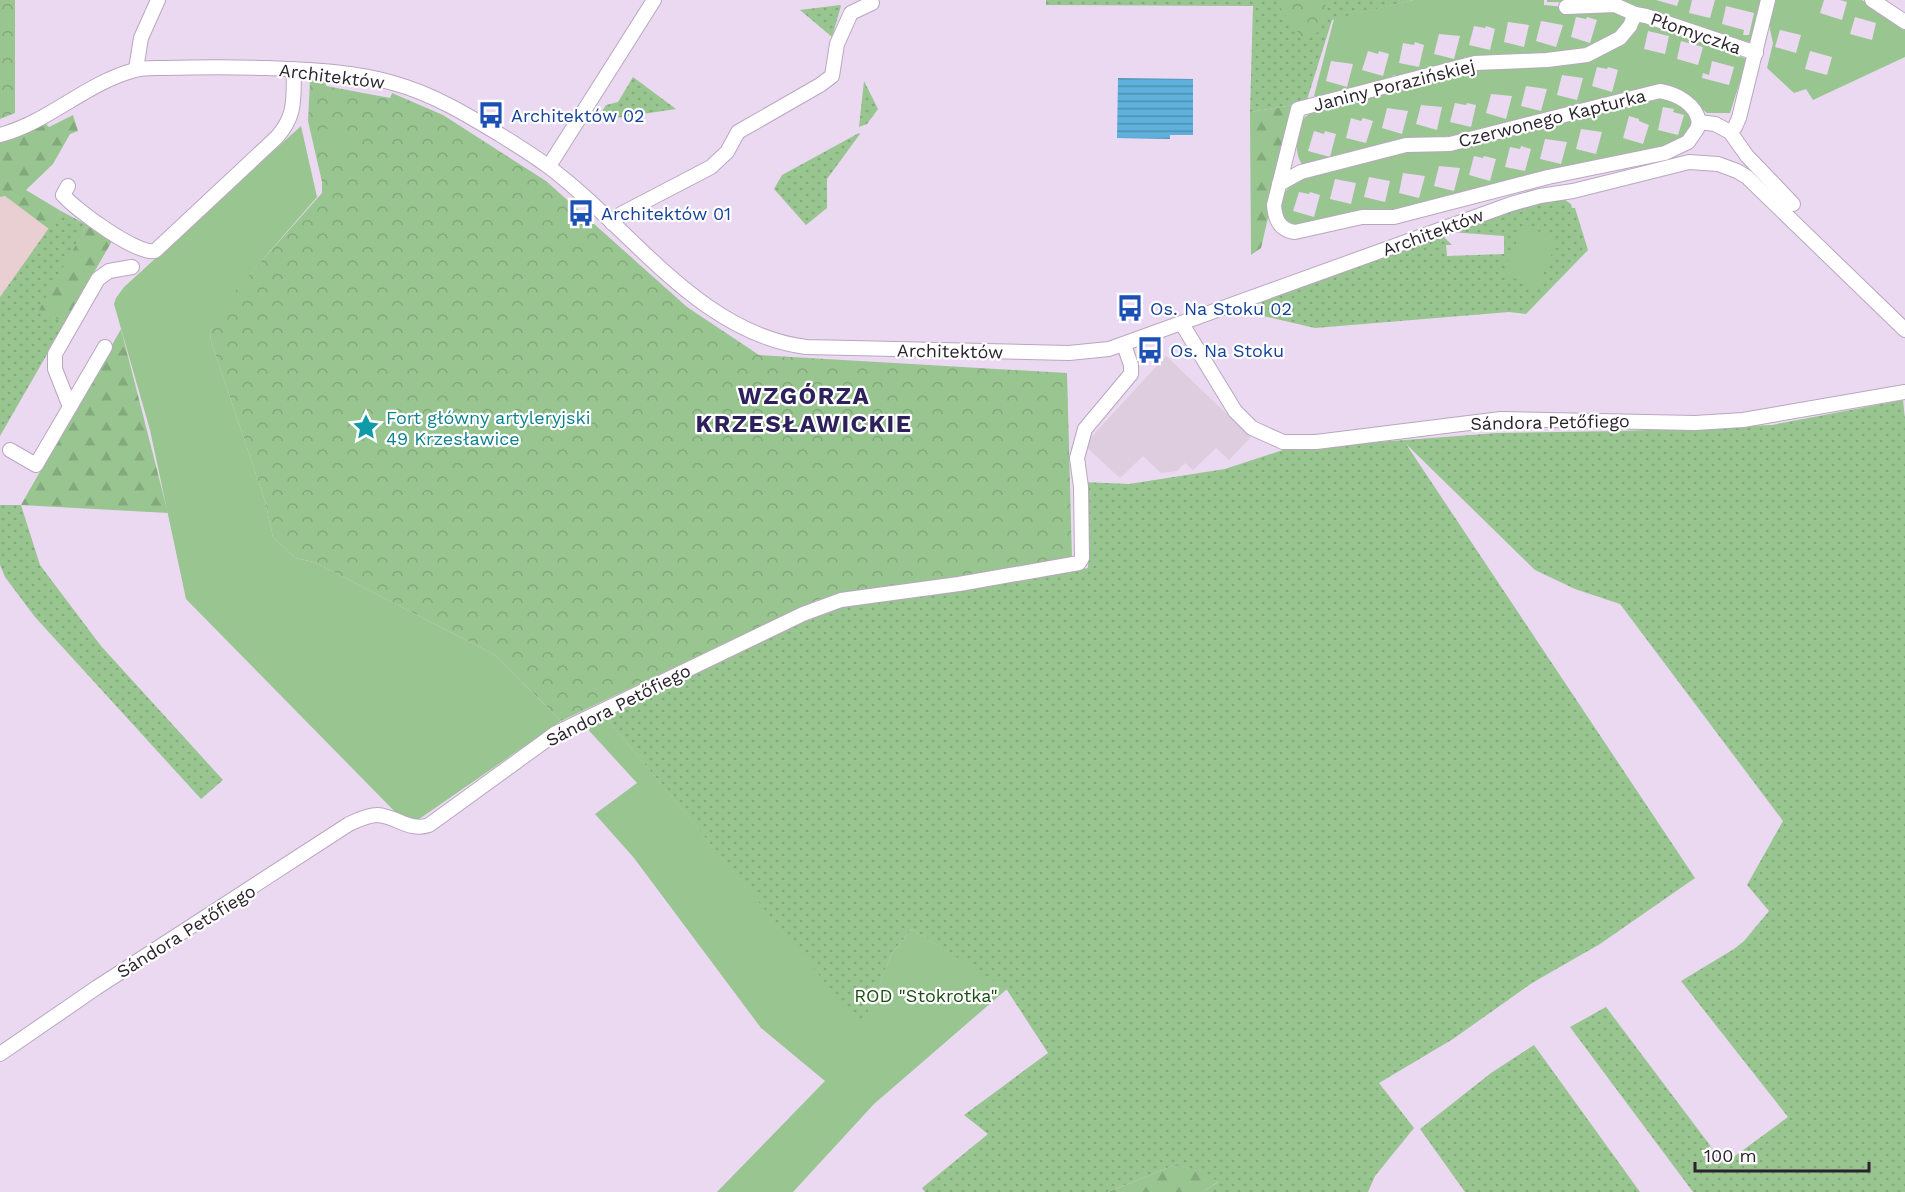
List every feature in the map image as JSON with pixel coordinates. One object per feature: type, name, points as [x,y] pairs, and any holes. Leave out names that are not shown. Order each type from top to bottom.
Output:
[{"type":"street","points":[[136,69],[141,38],[158,0]]},
{"type":"street","points":[[1730,132],[1739,118],[1768,0]]},
{"type":"street","points":[[1872,0],[1905,22]]},
{"type":"street","points":[[549,166],[649,2]]},
{"type":"street","points":[[612,223],[621,214],[711,167],[727,152],[738,132],[832,76],[837,44],[851,13],[872,3]]},
{"type":"street","name":"Płomyczka","points":[[1566,7],[1615,5],[1635,14],[1756,53]]},
{"type":"street","name":"Janiny Porazińskiej","points":[[1635,14],[1630,26],[1620,38],[1587,55],[1547,60],[1475,63],[1298,109],[1274,205],[1279,224],[1286,230],[1300,232],[1362,217],[1394,217],[1548,177],[1665,153],[1688,142],[1699,122]]},
{"type":"street","name":"Architektów","points":[[0,135],[19,130],[96,86],[136,69],[208,66],[294,69],[370,78],[416,91],[454,108],[549,166],[707,307],[743,328],[779,342],[806,347],[1069,353],[1096,351],[1124,345],[1182,324],[1207,312],[1511,204],[1689,162],[1718,164],[1747,177],[1905,330]]},
{"type":"street","points":[[68,186],[63,195],[73,207],[144,251],[155,251],[285,128],[292,112],[294,69]]},
{"type":"street","name":"Czerwonego Kapturka","points":[[1279,184],[1301,172],[1413,144],[1450,144],[1660,91],[1674,95],[1692,106],[1699,122]]},
{"type":"street","points":[[1699,122],[1716,124],[1730,132],[1748,156],[1793,204]]},
{"type":"street","points":[[1286,155],[1301,172]]},
{"type":"street","points":[[70,407],[55,369],[55,354],[98,279],[109,271],[132,267]]},
{"type":"street","name":"Sándora Petőfiego","points":[[1182,324],[1235,411],[1252,428],[1283,442],[1316,442],[1501,419],[1695,423],[1743,420],[1905,393]]},
{"type":"street","name":"Sándora Petőfiego","points":[[0,1054],[96,988],[358,819],[378,815],[412,828],[429,825],[556,733],[785,623],[841,600],[959,584],[1079,562],[1082,558],[1081,488],[1077,458],[1085,429],[1131,374],[1131,365],[1124,345]]},
{"type":"street","points":[[10,450],[36,465],[105,346]]},
{"type":"shaded area","points":[[5,196],[49,229],[0,297],[0,197]]},
{"type":"shaded area","points":[[1166,356],[1251,437],[1229,460],[1216,448],[1193,470],[1185,463],[1177,471],[1161,473],[1143,456],[1120,478],[1084,445]]},
{"type":"green space","points":[[0,0],[15,0],[15,113],[0,119]]},
{"type":"green space","points":[[1046,0],[1413,0],[1332,20],[1306,103],[1250,112],[1253,6],[1046,5]]},
{"type":"green space","points":[[1275,0],[1324,0],[1328,14],[1317,33],[1302,38]]},
{"type":"green space","points":[[1413,0],[1544,0],[1544,5],[1610,12],[1627,17],[1618,31],[1602,41],[1583,48],[1537,55],[1477,59],[1464,57],[1464,62],[1443,67],[1428,67],[1427,72],[1403,78],[1393,75],[1392,80],[1331,96],[1314,96],[1334,19]],"holes":[[[1576,17],[1597,20],[1590,43],[1571,37]],[[1541,21],[1563,25],[1556,47],[1536,41]],[[1508,22],[1529,25],[1524,47],[1504,42]],[[1474,26],[1495,29],[1490,50],[1469,45]],[[1439,34],[1460,36],[1454,59],[1434,54]],[[1415,42],[1424,45],[1419,67],[1399,63],[1403,43],[1414,45]],[[1368,51],[1389,54],[1383,76],[1362,70]],[[1331,61],[1353,64],[1347,87],[1326,81]]]},
{"type":"green space","points":[[1547,0],[1656,0],[1677,6],[1679,0],[1692,0],[1689,13],[1710,18],[1715,0],[1761,0],[1749,45],[1630,5],[1547,2]],"holes":[[[1726,6],[1754,13],[1749,35],[1743,35],[1744,30],[1722,24]]]},
{"type":"green space","points":[[1776,0],[1824,0],[1820,13],[1842,20],[1847,2],[1840,0],[1862,0],[1905,30],[1905,57],[1813,100],[1806,89],[1794,93],[1767,68],[1773,43],[1769,25]],"holes":[[[1855,17],[1876,23],[1872,40],[1850,34]],[[1780,30],[1801,35],[1796,53],[1775,47]],[[1810,51],[1832,57],[1827,75],[1805,69]]]},
{"type":"green space","points":[[840,5],[832,37],[800,10]]},
{"type":"green space","points":[[1644,22],[1747,59],[1730,113],[1707,113],[1679,92],[1455,137],[1446,136],[1443,140],[1304,166],[1298,156],[1297,143],[1301,123],[1313,112],[1485,67],[1626,41],[1640,23]],"holes":[[[1648,31],[1669,36],[1665,54],[1644,49]],[[1681,41],[1703,47],[1698,65],[1677,59]],[[1712,61],[1734,67],[1729,85],[1702,78],[1703,73],[1709,75]],[[1597,67],[1618,70],[1612,92],[1592,86]],[[1562,75],[1583,78],[1577,100],[1557,95]],[[1526,86],[1547,89],[1541,111],[1521,106]],[[1491,94],[1512,96],[1506,119],[1486,113]],[[1455,103],[1476,105],[1471,127],[1450,122]],[[1421,105],[1442,107],[1437,130],[1416,124]],[[1387,108],[1408,111],[1402,134],[1382,128]],[[1351,118],[1373,121],[1366,143],[1346,138]],[[1314,131],[1336,134],[1330,157],[1308,151]]]},
{"type":"green space","points":[[633,77],[676,109],[609,119],[601,113],[606,105],[618,102]]},
{"type":"green space","points":[[310,80],[326,81],[326,86],[390,98],[392,93],[443,115],[546,181],[687,307],[759,355],[1067,373],[1072,559],[817,600],[561,721],[495,655],[314,562],[295,558],[273,537],[265,501],[211,341],[210,332],[216,312],[322,193],[322,182],[308,121]]},
{"type":"green space","points":[[864,81],[878,109],[867,124],[859,127]]},
{"type":"green space","points":[[1657,99],[1678,104],[1688,111],[1694,120],[1687,134],[1670,148],[1391,213],[1295,228],[1282,218],[1283,197],[1288,188],[1297,180],[1413,150]],"holes":[[[1663,107],[1674,109],[1673,112],[1684,115],[1678,135],[1658,130]],[[1629,116],[1649,125],[1643,144],[1623,138]],[[1581,129],[1602,132],[1596,154],[1576,149]],[[1545,139],[1567,142],[1561,164],[1540,159]],[[1521,146],[1531,149],[1525,171],[1505,167],[1510,147],[1520,149]],[[1474,156],[1496,159],[1490,181],[1469,175]],[[1439,166],[1460,168],[1454,191],[1434,186]],[[1403,173],[1425,176],[1419,198],[1399,193]],[[1369,177],[1390,181],[1385,202],[1364,197]],[[1335,179],[1356,183],[1351,204],[1330,199]],[[1299,192],[1320,195],[1314,217],[1293,211]]]},
{"type":"green space","points":[[1306,103],[1294,106],[1261,248],[1251,255],[1250,112]]},
{"type":"green space","points":[[73,115],[78,131],[70,134],[53,164],[26,190],[61,211],[49,229],[5,196],[0,197],[0,142],[44,122],[49,127]]},
{"type":"green space","points":[[301,126],[317,197],[217,312],[210,332],[211,341],[265,501],[273,537],[295,558],[314,562],[495,655],[561,721],[409,826],[186,599],[150,430],[114,304],[124,287]]},
{"type":"green space","points":[[322,127],[353,139],[346,155],[316,143]]},
{"type":"green space","points":[[859,133],[827,179],[827,208],[806,225],[774,189],[782,175]]},
{"type":"green space","points":[[1565,200],[1571,204],[1572,208],[1575,208],[1588,250],[1526,314],[1509,312],[1315,328],[1259,315],[1262,300],[1442,235],[1452,245],[1446,245],[1447,256],[1504,254],[1504,236],[1451,232],[1521,207]]},
{"type":"green space","points":[[61,211],[87,225],[40,310],[65,323],[0,436],[0,297]]},
{"type":"green space","points":[[87,225],[112,241],[65,323],[39,310]]},
{"type":"green space","points":[[1524,225],[1558,240],[1537,288],[1503,273]]},
{"type":"green space","points":[[121,329],[168,513],[21,505]]},
{"type":"green space","points":[[1903,400],[1905,419],[1905,1192],[1693,1192],[1570,1027],[1606,1007],[1724,1164],[1788,1117],[1681,981],[1734,949],[1744,941],[1769,911],[1747,885],[1783,821],[1620,604],[1575,589],[1535,570],[1406,444],[1695,878],[1600,944],[1532,983],[1453,1039],[1379,1083],[1414,1128],[1375,1176],[1368,1192],[1203,1192],[1218,1182],[1177,1164],[1108,1192],[925,1192],[922,1188],[988,1134],[964,1115],[1048,1053],[1007,990],[912,929],[892,953],[862,1028],[604,715],[700,672],[828,609],[1088,568],[1083,482],[1129,484],[1225,469],[1286,449],[1497,433],[1772,425]]},
{"type":"green space","points":[[0,505],[21,505],[40,565],[101,646],[223,780],[201,799],[35,617],[5,577],[0,565]]},
{"type":"green space","name":"ROD \"Stokrotka\"","points":[[604,715],[862,1027],[892,953],[912,929],[1007,989],[874,1104],[793,1192],[717,1192],[825,1081],[761,1028],[634,858],[595,814],[637,783],[583,724]]},
{"type":"green space","points":[[1534,1045],[1640,1192],[1465,1192],[1420,1129],[1491,1073]]},
{"type":"green space","points":[[1177,1164],[1219,1181],[1203,1192],[1108,1192]]},
{"type":"water","points":[[1118,78],[1193,79],[1193,135],[1170,135],[1170,139],[1117,138]]},
{"type":"place","name":"Architektów 02","points":[[491,115]]},
{"type":"place","name":"Architektów 01","points":[[581,213]]},
{"type":"place","name":"Os. Na Stoku 02","points":[[1130,308]]},
{"type":"place","name":"Os. Na Stoku","points":[[1150,350]]},
{"type":"place","name":"Fort główny artyleryjski 49 Krzesławice","points":[[366,427]]},
{"type":"district","name":"WZGÓRZA KRZESŁAWICKIE","points":[[804,410]]}]
